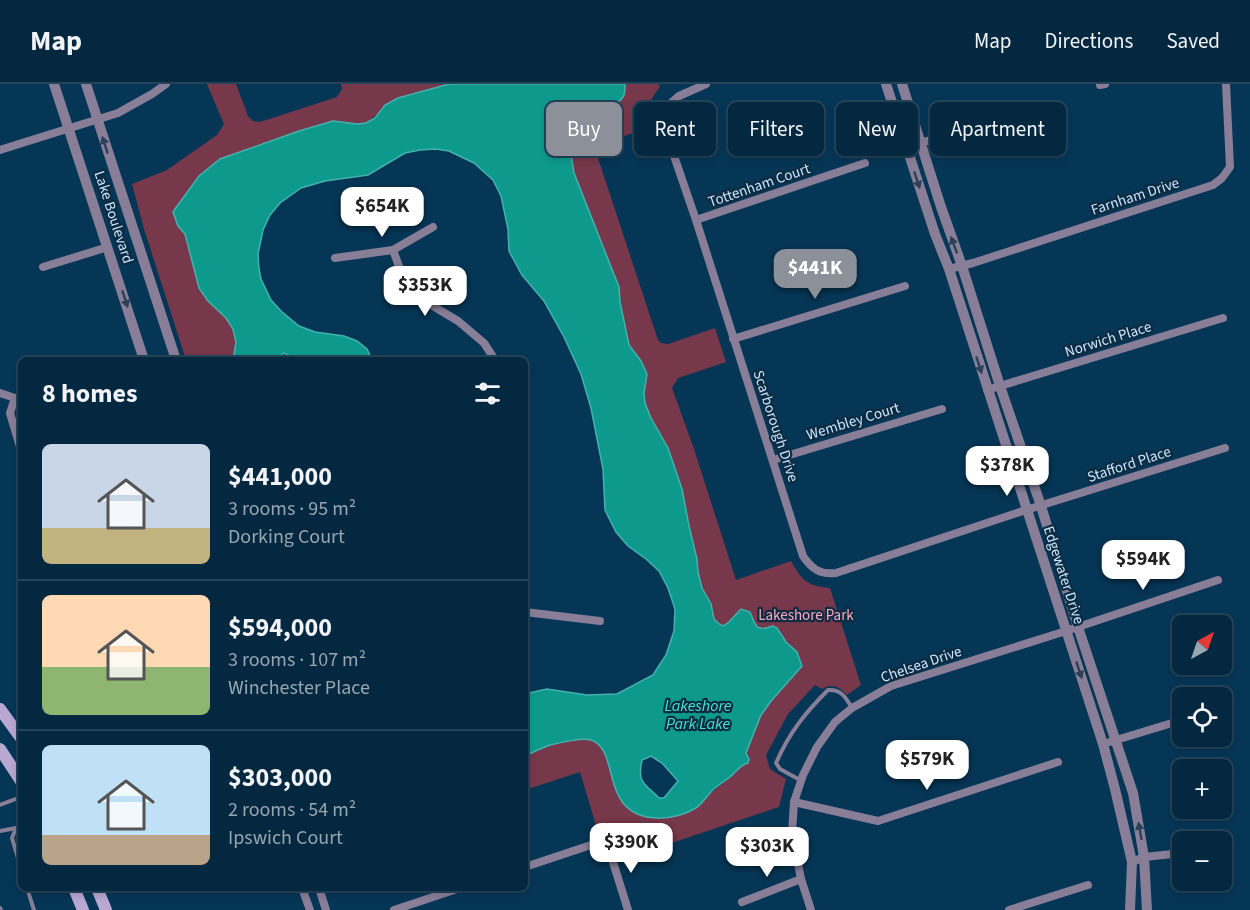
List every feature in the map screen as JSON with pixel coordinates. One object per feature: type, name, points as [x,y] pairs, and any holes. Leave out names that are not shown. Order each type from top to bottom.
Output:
[{"type":"main road","points":[[0,709],[18,734]]},
{"type":"main road","points":[[0,749],[18,771]]},
{"type":"main road","points":[[75,891],[83,910]]},
{"type":"main road","points":[[98,891],[106,910]]},
{"type":"street","name":"Lake Boulevard","points":[[54,84],[143,357]]},
{"type":"street","name":"Lake Boulevard","points":[[86,84],[175,357]]},
{"type":"street","points":[[0,150],[118,113],[166,84]]},
{"type":"street","name":"Scarborough Drive","points":[[706,84],[679,96],[664,109],[661,118],[696,220],[803,556],[810,566],[819,572],[828,574],[1041,507]]},
{"type":"street","name":"Edgewater Drive","points":[[886,84],[892,102]]},
{"type":"street","name":"Edgewater Drive","points":[[902,84],[1133,793],[1144,857],[1146,910]]},
{"type":"street","name":"Farnham Drive","points":[[949,269],[1213,185],[1230,167],[1226,84]]},
{"type":"street","points":[[918,144],[930,140]]},
{"type":"street","name":"Edgewater Drive","points":[[909,156],[949,269],[1103,744],[1132,862],[1130,910]]},
{"type":"street","name":"Tottenham Court","points":[[696,220],[866,163]]},
{"type":"street","points":[[335,258],[393,250],[433,227]]},
{"type":"street","points":[[43,267],[108,247]]},
{"type":"street","points":[[393,250],[404,280],[428,303],[458,321],[484,343],[493,357]]},
{"type":"street","points":[[733,339],[905,286]]},
{"type":"street","name":"Norwich Place","points":[[987,390],[1223,318]]},
{"type":"street","points":[[0,393],[18,398],[10,413],[18,440]]},
{"type":"street","name":"Wembley Court","points":[[773,460],[942,409]]},
{"type":"street","name":"Stafford Place","points":[[1041,507],[1225,448]]},
{"type":"street","name":"Chelsea Drive","points":[[811,910],[801,879],[792,833],[794,802],[801,780],[817,747],[835,722],[852,708],[891,686],[1218,580]]},
{"type":"street","points":[[528,612],[600,621]]},
{"type":"street","points":[[1103,744],[1172,723]]},
{"type":"street","points":[[794,802],[878,821],[1058,762]]},
{"type":"street","points":[[528,866],[591,844],[606,850],[612,859],[628,910]]},
{"type":"street","points":[[1132,862],[1144,857],[1172,854]]},
{"type":"street","points":[[742,902],[801,879]]},
{"type":"street","points":[[1009,910],[1088,885]]},
{"type":"street","points":[[303,891],[310,910]]},
{"type":"street","points":[[320,891],[326,910]]},
{"type":"street","points":[[394,910],[451,891]]},
{"type":"lane","points":[[801,780],[780,769],[776,763],[798,723],[828,690],[835,689],[842,693],[852,708]]},
{"type":"lane","points":[[0,805],[18,798]]},
{"type":"lane","points":[[0,831],[18,827]]},
{"type":"lane","points":[[18,829],[12,838],[18,858]]},
{"type":"lane","points":[[28,891],[34,910]]},
{"type":"green space","points":[[207,84],[236,84],[248,116],[253,121],[260,122],[337,97],[342,89],[341,84],[449,84],[398,98],[366,123],[333,121],[220,159],[199,176],[173,212],[178,226],[185,234],[199,288],[208,301],[226,318],[233,329],[236,342],[234,357],[185,357],[132,184],[167,170],[217,135],[224,124]]},
{"type":"green space","name":"Lakeshore Park","points":[[625,84],[658,84],[660,87],[651,102],[634,102],[634,133],[622,137],[622,102],[615,102]]},
{"type":"green space","name":"Lakeshore Park","points":[[571,156],[597,156],[658,340],[668,344],[715,328],[726,362],[678,378],[672,388],[736,580],[791,561],[806,581],[816,586],[830,588],[861,685],[847,695],[836,687],[829,686],[822,689],[815,685],[788,714],[766,755],[770,769],[786,779],[779,807],[627,858],[616,842],[598,832],[580,772],[528,789],[528,755],[551,745],[591,739],[598,743],[605,753],[618,794],[628,809],[712,792],[742,765],[748,763],[746,753],[761,716],[802,666],[799,655],[786,642],[777,628],[760,629],[756,626],[750,612],[739,611],[723,626],[714,619],[711,604],[702,588],[698,572],[682,489],[668,448],[645,402],[647,374],[629,345],[619,287],[574,173]]},
{"type":"water","name":"Lakeshore Park Lake","points":[[449,84],[625,84],[624,96],[619,102],[546,102],[546,156],[571,156],[574,173],[619,287],[629,345],[647,374],[645,403],[668,448],[682,489],[698,572],[702,588],[711,604],[714,619],[723,626],[741,609],[750,612],[757,627],[777,628],[786,642],[797,652],[802,666],[761,715],[746,753],[748,763],[715,788],[699,806],[688,812],[661,818],[641,815],[627,808],[619,796],[606,757],[600,746],[591,740],[550,745],[528,755],[528,694],[547,689],[587,695],[617,694],[653,675],[666,655],[674,631],[675,609],[659,571],[628,546],[616,532],[605,510],[603,469],[591,408],[581,374],[544,301],[522,275],[509,251],[508,229],[501,196],[493,180],[474,163],[449,151],[420,150],[405,153],[368,175],[325,181],[301,188],[280,203],[270,215],[263,230],[258,254],[261,279],[271,300],[299,326],[315,332],[344,336],[357,341],[367,349],[371,357],[291,357],[284,353],[279,357],[234,357],[236,342],[233,329],[199,288],[185,234],[178,226],[173,212],[199,176],[220,159],[299,131],[333,121],[357,124],[366,123],[375,118],[385,105],[398,98]],"holes":[[[651,756],[662,763],[678,781],[664,798],[659,798],[641,778],[642,760]]]}]
